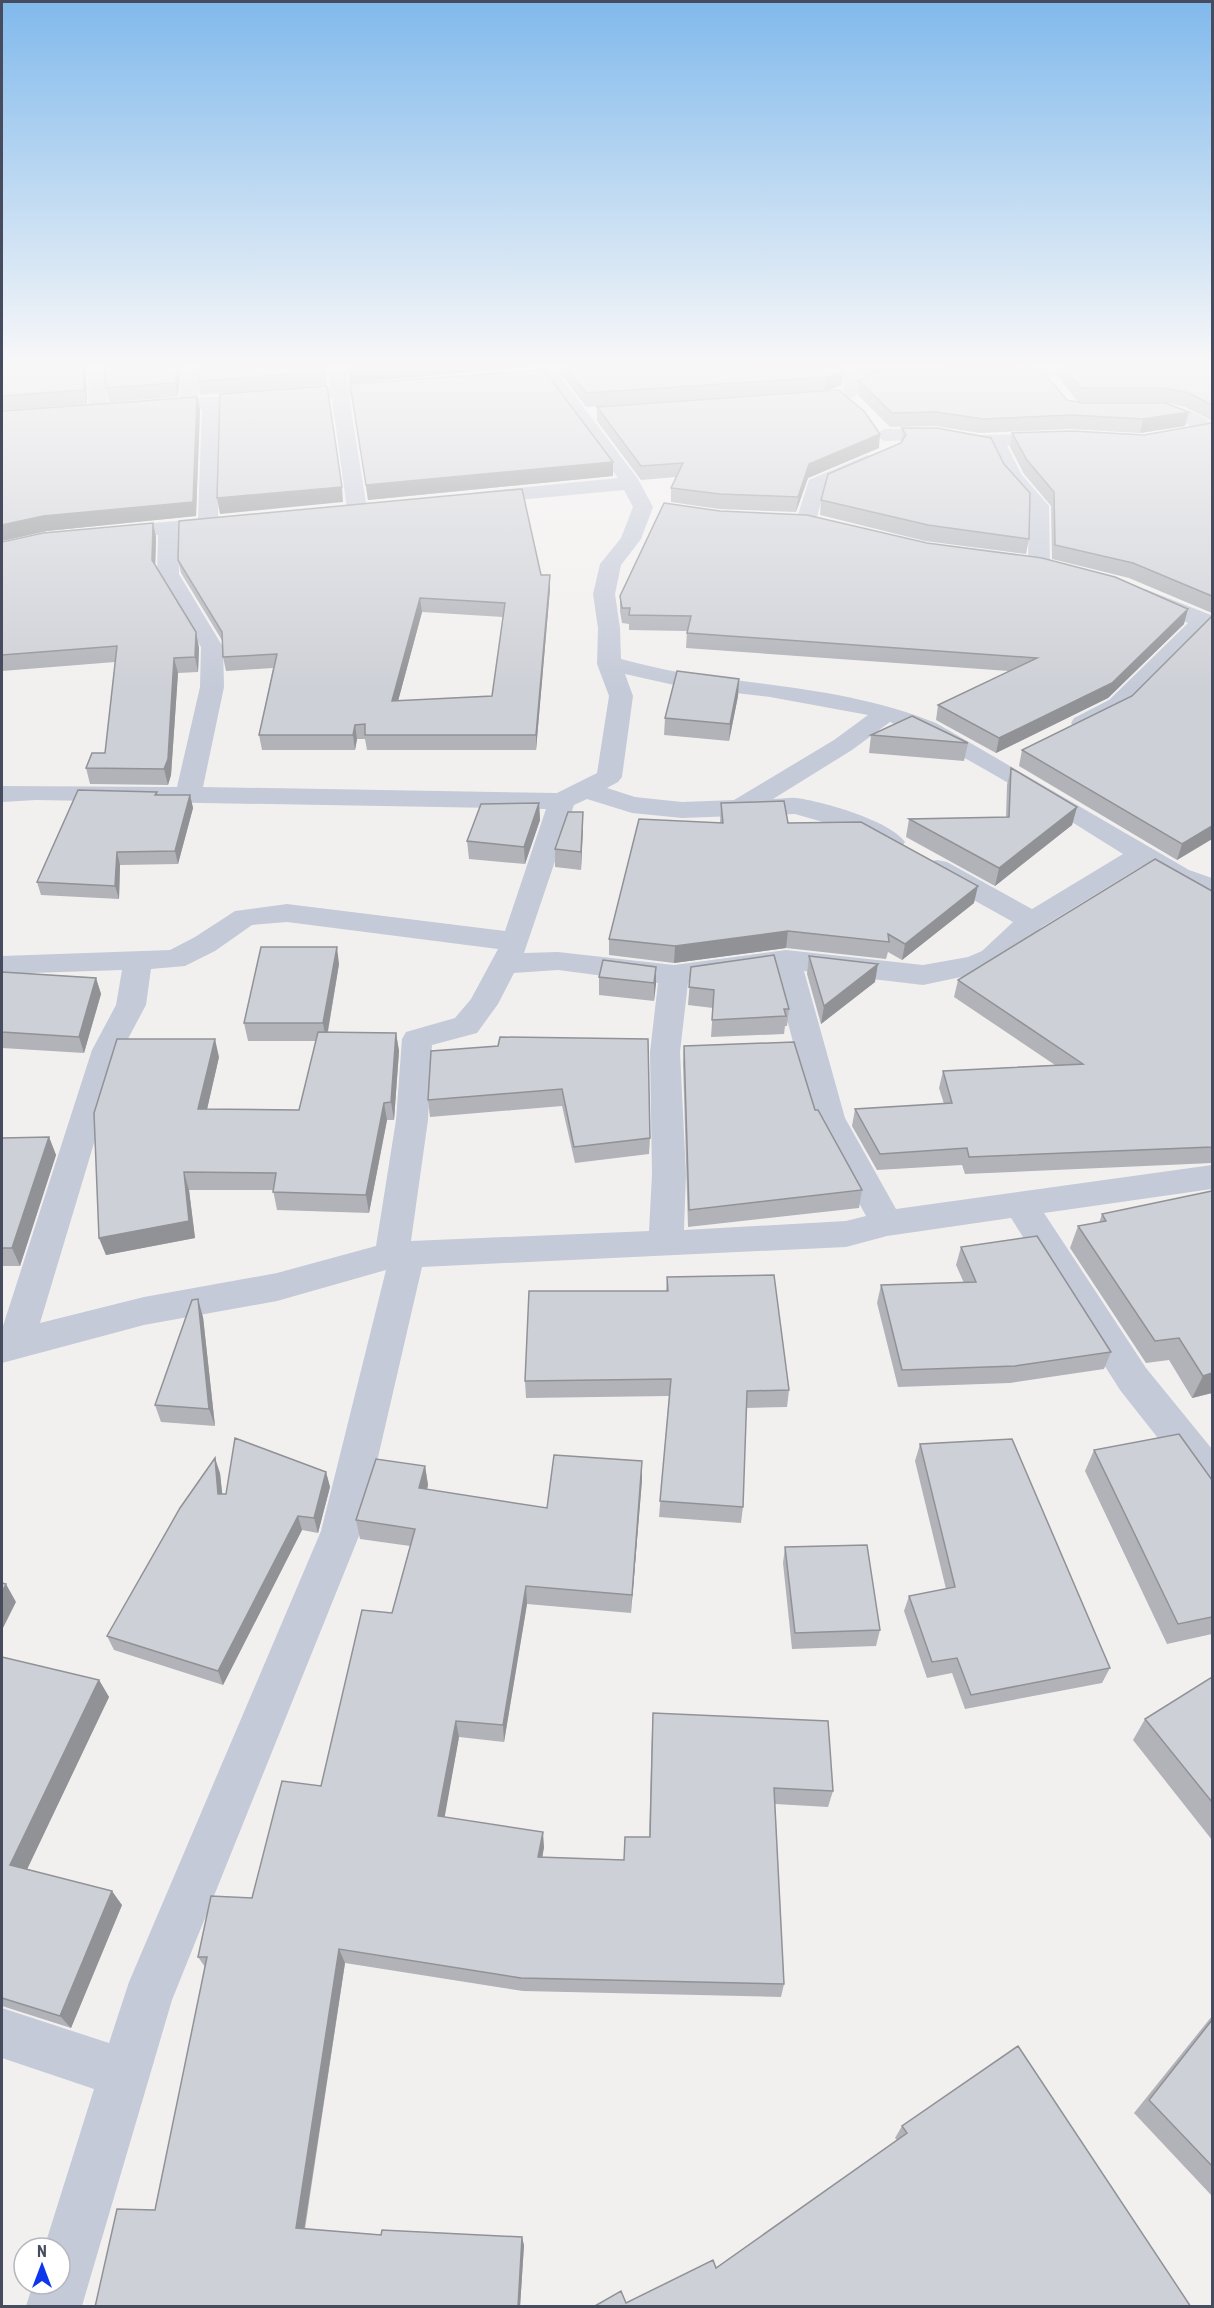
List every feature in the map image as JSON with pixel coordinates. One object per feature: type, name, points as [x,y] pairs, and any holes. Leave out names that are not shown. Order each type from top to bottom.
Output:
[{"type":"street","points":[[208,524],[209,475]]},
{"type":"street","points":[[334,512],[367,508],[359,475]]},
{"type":"street","points":[[54,2307],[147,2000],[341,1531],[399,1255],[417,1039],[466,1026],[483,1004],[509,953],[574,795],[609,777],[621,696],[609,664],[609,628],[604,594],[611,564],[631,539],[643,507],[625,475]]},
{"type":"street","points":[[783,519],[816,523],[816,484],[838,475]]},
{"type":"street","points":[[1012,475],[1039,506],[1039,565]]},
{"type":"street","points":[[454,500],[631,483]]},
{"type":"street","points":[[643,507],[665,510]]},
{"type":"street","points":[[87,535],[242,521]]},
{"type":"street","points":[[169,528],[168,574],[212,647],[212,687],[188,795]]},
{"type":"street","points":[[1016,561],[1062,570]]},
{"type":"street","points":[[1067,730],[1118,705],[1208,622],[1130,589]]},
{"type":"street","points":[[609,664],[662,676],[770,690],[888,712],[1005,761],[1141,855],[1179,876],[1212,887]]},
{"type":"street","points":[[621,696],[662,676]]},
{"type":"street","points":[[739,809],[843,745],[888,712]]},
{"type":"street","points":[[2,794],[574,795],[633,806],[682,810],[796,806],[856,823],[1032,921]]},
{"type":"street","points":[[2,965],[175,959],[205,944],[246,917],[287,913],[558,961],[674,975],[786,959],[923,975],[975,965],[992,958],[1032,921],[1141,855]]},
{"type":"street","points":[[786,959],[829,1118],[887,1223]]},
{"type":"street","points":[[8,1346],[107,1050],[131,1005],[138,962]]},
{"type":"street","points":[[666,1244],[669,1174],[665,1052],[674,975]]},
{"type":"street","points":[[777,1047],[810,1046]]},
{"type":"street","points":[[665,1052],[699,1050]]},
{"type":"street","points":[[8,1346],[144,1311],[277,1287],[399,1255],[846,1234],[887,1223],[1212,1177]]},
{"type":"street","points":[[1020,1204],[1133,1379],[1212,1477]]},
{"type":"street","points":[[2,2033],[125,2074]]},
{"type":"building","points":[[2,475],[194,475],[193,502],[43,516],[2,525]]},
{"type":"building","points":[[218,475],[340,475],[342,487],[217,498]]},
{"type":"building","points":[[364,475],[477,475],[366,485]]},
{"type":"building","points":[[677,475],[805,475],[798,497],[720,494],[671,488]]},
{"type":"building","points":[[828,475],[1014,475],[1030,493],[1029,539],[928,525],[821,500]]},
{"type":"building","points":[[1039,475],[1212,475],[1212,596],[1133,563],[1055,545],[1054,492]]},
{"type":"building","points":[[522,489],[541,575],[550,575],[536,735],[365,735],[365,724],[355,725],[353,735],[259,735],[277,654],[223,657],[222,632],[178,560],[179,521]],"holes":[[[420,598],[505,603],[492,696],[392,701]]]},
{"type":"building","points":[[664,503],[720,511],[807,515],[927,543],[1042,558],[1115,577],[1188,609],[1112,683],[999,738],[938,705],[1037,658],[687,633],[691,616],[629,615],[630,608],[622,608],[620,596]]},
{"type":"building","points":[[153,523],[152,560],[196,632],[195,657],[174,658],[168,759],[164,769],[86,768],[92,753],[105,753],[117,646],[2,655],[2,542],[43,533]]},
{"type":"building","points":[[1211,617],[1212,826],[1182,844],[1022,750],[1132,696]]},
{"type":"building","points":[[677,671],[739,679],[730,724],[665,718]]},
{"type":"building","points":[[912,716],[968,743],[871,735]]},
{"type":"building","points":[[1011,768],[1077,807],[999,868],[909,819],[1009,817]]},
{"type":"building","points":[[78,790],[190,795],[175,851],[117,852],[115,886],[37,882]]},
{"type":"building","points":[[784,801],[788,823],[861,822],[978,886],[905,944],[888,934],[889,942],[788,931],[675,946],[609,939],[639,819],[723,823],[721,803]]},
{"type":"building","points":[[539,803],[524,847],[467,841],[481,804]]},
{"type":"building","points":[[568,812],[583,812],[581,852],[555,849]]},
{"type":"building","points":[[1155,859],[1212,891],[1212,1147],[969,1157],[967,1148],[880,1154],[855,1109],[952,1103],[943,1071],[1083,1064],[958,980]]},
{"type":"building","points":[[261,947],[337,947],[323,1023],[244,1023]]},
{"type":"building","points":[[774,955],[789,1009],[784,1009],[786,1016],[712,1020],[714,990],[689,987],[691,967]]},
{"type":"building","points":[[809,956],[878,964],[824,1006]]},
{"type":"building","points":[[603,960],[656,967],[654,983],[599,977]]},
{"type":"building","points":[[2,972],[96,978],[79,1037],[2,1032]]},
{"type":"building","points":[[318,1032],[396,1033],[391,1102],[384,1103],[366,1195],[273,1192],[276,1173],[184,1172],[189,1221],[99,1238],[94,1113],[117,1039],[215,1039],[198,1109],[299,1110]]},
{"type":"building","points":[[500,1037],[648,1039],[650,1138],[574,1147],[562,1089],[428,1100],[431,1051],[498,1046]]},
{"type":"building","points":[[794,1042],[815,1110],[818,1110],[862,1190],[689,1210],[684,1046]]},
{"type":"building","points":[[49,1137],[12,1248],[2,1248],[2,1138]]},
{"type":"building","points":[[1212,1191],[1212,1373],[1203,1376],[1179,1338],[1155,1341],[1078,1226],[1106,1221],[1102,1214]]},
{"type":"building","points":[[1037,1236],[1111,1352],[1015,1366],[902,1370],[881,1285],[976,1282],[961,1247]]},
{"type":"building","points":[[774,1275],[789,1390],[747,1391],[743,1507],[660,1501],[671,1379],[525,1381],[529,1291],[668,1291],[667,1277]]},
{"type":"building","points":[[198,1299],[209,1409],[155,1405],[192,1300]]},
{"type":"building","points":[[1179,1434],[1212,1480],[1212,1617],[1178,1624],[1094,1450]]},
{"type":"building","points":[[235,1438],[326,1472],[314,1518],[298,1516],[218,1671],[107,1636],[180,1508],[215,1458],[218,1494],[226,1494]]},
{"type":"building","points":[[1012,1439],[1110,1668],[971,1695],[957,1658],[932,1662],[909,1596],[955,1587],[920,1444]]},
{"type":"building","points":[[554,1455],[642,1461],[632,1595],[526,1586],[503,1725],[456,1721],[438,1816],[543,1832],[538,1857],[624,1860],[625,1837],[650,1837],[653,1713],[828,1721],[833,1791],[774,1788],[784,1984],[521,1978],[339,1949],[296,2228],[381,2235],[382,2230],[522,2237],[518,2307],[95,2307],[117,2209],[155,2210],[207,1957],[198,1957],[211,1896],[252,1898],[282,1781],[321,1786],[362,1610],[392,1613],[415,1529],[356,1520],[376,1459],[425,1466],[419,1488],[547,1508]]},
{"type":"building","points":[[867,1545],[880,1630],[795,1633],[785,1547]]},
{"type":"building","points":[[2,1657],[99,1680],[10,1865],[112,1891],[60,2016],[2,1998]]},
{"type":"building","points":[[1212,1677],[1212,1802],[1145,1719]]},
{"type":"building","points":[[1212,2020],[1212,2166],[1149,2100]]},
{"type":"building","points":[[1018,2046],[1191,2307],[593,2307],[621,2291],[626,2303],[713,2260],[716,2268],[907,2133],[902,2126]]}]
